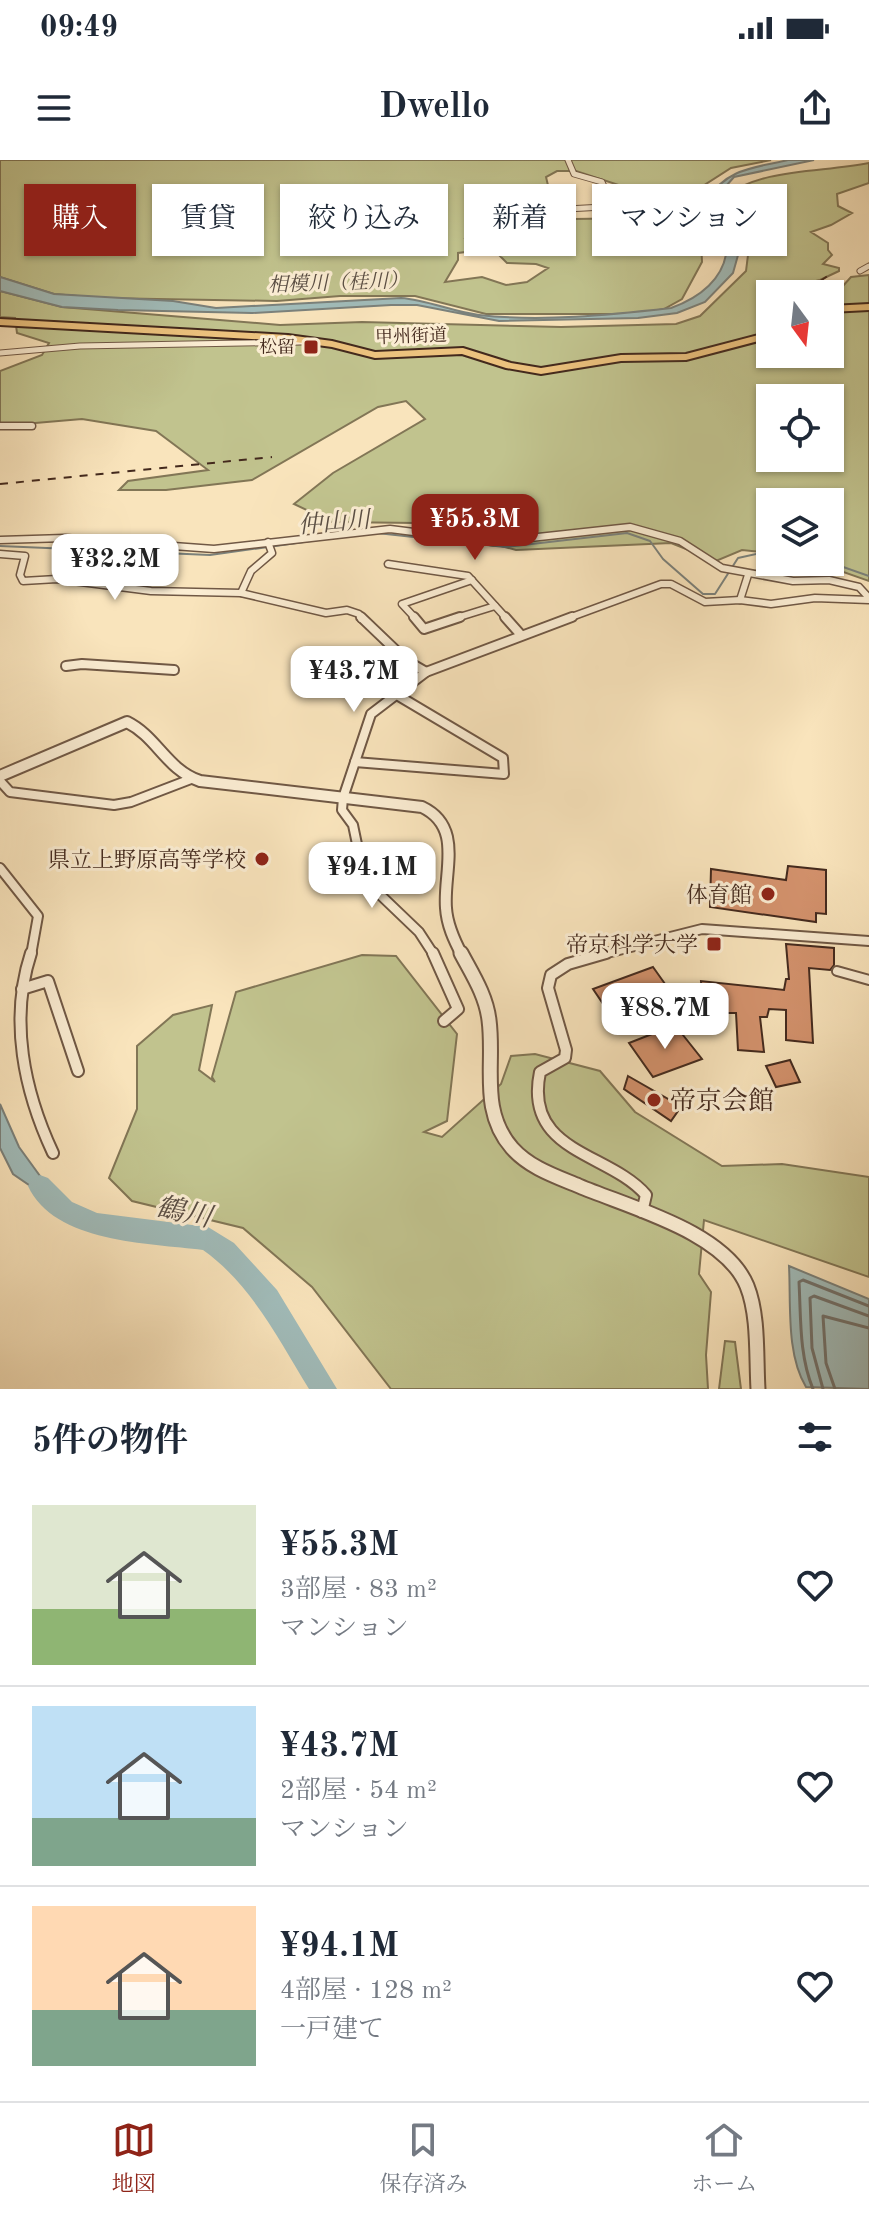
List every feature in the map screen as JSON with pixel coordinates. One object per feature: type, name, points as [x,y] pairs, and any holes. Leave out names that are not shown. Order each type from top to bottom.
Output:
[{"type":"highway","points":[[844,308],[869,307]]},
{"type":"highway","name":"甲州街道","points":[[0,322],[67,328],[213,332],[319,341],[375,355],[463,351],[509,366],[541,371],[621,358],[686,357],[756,339]]},
{"type":"street","points":[[568,160],[574,174],[602,182],[608,195],[603,207],[576,208]]},
{"type":"street","points":[[860,271],[869,266]]},
{"type":"street","points":[[0,353],[80,346],[319,341]]},
{"type":"street","points":[[0,426],[32,426]]},
{"type":"street","points":[[0,540],[65,538],[194,549],[390,529],[493,542],[630,527],[680,541],[722,568],[793,581],[829,580],[859,587],[869,599]]},
{"type":"street","points":[[241,593],[251,571],[272,553],[268,542]]},
{"type":"street","points":[[0,554],[25,556],[20,575],[23,581],[57,579],[151,591],[241,593],[326,613],[347,610],[359,614],[407,661],[426,672]]},
{"type":"street","points":[[388,564],[468,576],[521,635]]},
{"type":"street","points":[[740,600],[748,575]]},
{"type":"street","points":[[472,580],[402,604],[424,629],[495,606]]},
{"type":"street","points":[[444,1021],[458,1009],[448,981],[419,932],[371,886],[363,873],[353,825],[342,810],[343,798],[371,714],[426,672],[661,584],[671,584],[705,602],[740,600],[771,604],[815,598],[869,599]]},
{"type":"street","points":[[66,666],[82,664],[174,670]]},
{"type":"street","points":[[355,762],[504,774],[503,758],[397,695]]},
{"type":"street","points":[[191,779],[131,802],[114,805],[10,792],[0,778],[127,722],[138,728],[177,770],[191,779],[225,786],[412,804],[430,811],[447,829],[449,845],[444,877],[447,919],[462,958],[484,998],[489,1016],[491,1113],[506,1143],[533,1167],[698,1236],[729,1257],[740,1271],[752,1306],[758,1389]]},
{"type":"street","points":[[0,868],[38,916],[22,989],[23,1052],[36,1120],[53,1153]]},
{"type":"street","points":[[642,1213],[646,1195],[639,1183],[570,1151],[553,1134],[544,1116],[536,1090],[540,1072],[565,1058],[566,1050],[548,988],[551,975],[568,964],[702,929],[869,941]]},
{"type":"street","points":[[837,971],[869,980]]},
{"type":"street","points":[[22,989],[48,981],[78,1071]]},
{"type":"green space","points":[[0,160],[771,160],[731,168],[706,184],[616,184],[576,171],[557,171],[546,177],[548,184],[464,184],[464,252],[458,253],[458,260],[445,282],[482,277],[506,285],[527,282],[548,268],[536,264],[507,263],[500,256],[576,256],[576,219],[592,219],[592,256],[702,256],[702,262],[682,299],[664,309],[637,314],[486,314],[415,296],[340,296],[277,301],[101,298],[54,294],[0,277]]},
{"type":"green space","points":[[869,163],[869,183],[837,194],[838,206],[852,213],[811,232],[828,243],[832,255],[823,264],[839,268],[839,271],[820,280],[756,280],[756,368],[844,368],[844,285],[851,277],[869,275],[869,581],[844,572],[844,488],[756,488],[756,552],[742,550],[716,561],[671,543],[516,550],[417,523],[332,522],[294,504],[333,473],[425,419],[406,401],[378,407],[252,480],[166,490],[119,490],[128,481],[208,470],[156,431],[82,419],[0,426],[0,371],[42,355],[49,343],[17,333],[15,318],[0,317],[0,291],[62,307],[280,325],[362,322],[561,327],[676,324],[700,316],[746,271],[748,256],[787,256],[787,184],[748,184],[793,173]]},
{"type":"green space","points":[[362,955],[396,956],[457,1034],[447,1121],[424,1132],[442,1137],[501,1084],[511,1056],[535,1054],[600,1071],[635,1112],[722,1166],[782,1164],[869,1177],[869,1277],[704,1220],[699,1274],[711,1292],[706,1355],[708,1389],[391,1389],[312,1287],[243,1228],[132,1201],[109,1178],[137,1109],[137,1046],[173,1015],[212,1005],[199,1070],[215,1082],[212,1077],[236,992]]},
{"type":"green space","points":[[725,1341],[735,1342],[741,1389],[719,1389]]},
{"type":"water","points":[[788,160],[814,160],[734,177],[728,184],[720,184],[732,175]]},
{"type":"water","points":[[738,256],[733,273],[705,302],[677,313],[638,318],[499,321],[417,305],[252,313],[118,310],[62,307],[0,291],[0,277],[54,294],[173,301],[216,308],[401,298],[503,317],[575,317],[671,308],[709,286],[725,258]]},
{"type":"water","points":[[0,1104],[19,1147],[64,1209],[13,1174],[0,1148]]},
{"type":"water","points":[[789,1266],[869,1299],[869,1389],[806,1387],[792,1344]]},
{"type":"building","name":"体育館","points":[[788,866],[826,870],[826,914],[816,913],[816,922],[710,907],[711,869],[786,880]]},
{"type":"building","points":[[786,944],[834,948],[834,965],[830,970],[809,968],[813,1043],[786,1040],[786,1010],[769,1009],[767,1017],[760,1017],[764,1052],[738,1050],[736,1013],[717,1013],[708,1003],[702,1003],[701,981],[784,990],[786,979],[789,979]]},
{"type":"building","points":[[653,967],[680,1005],[620,1029],[593,989]]},
{"type":"building","points":[[675,1025],[702,1059],[653,1077],[629,1043]]},
{"type":"building","points":[[790,1060],[800,1082],[776,1087],[766,1066]]},
{"type":"building","name":"帝京会館","points":[[628,1076],[675,1103],[673,1108],[678,1111],[671,1121],[624,1089]]},
{"type":"waterway","name":"仲山川","points":[[377,533],[505,547],[627,533],[650,541],[663,559],[703,594],[715,594],[738,558],[756,554]]},
{"type":"waterway","name":"仲山川","points":[[0,546],[210,555],[318,540]]},
{"type":"waterway","name":"仲山川","points":[[844,567],[869,576]]},
{"type":"waterway","name":"鶴川","points":[[40,1186],[63,1210],[96,1224],[208,1239],[225,1251],[268,1299],[324,1389]]},
{"type":"railway","points":[[822,280],[829,275]]},
{"type":"railway","points":[[0,484],[272,457]]},
{"type":"place","name":"松留","points":[[311,347]]},
{"type":"place","name":"県立上野原高等学校","points":[[262,859]]},
{"type":"place","name":"体育館","points":[[768,894]]},
{"type":"place","name":"帝京科学大学","points":[[714,944]]},
{"type":"place","name":"帝京会館","points":[[654,1100]]},
{"type":"water label","name":"相模川（桂川）","points":[[338,282]]}]
